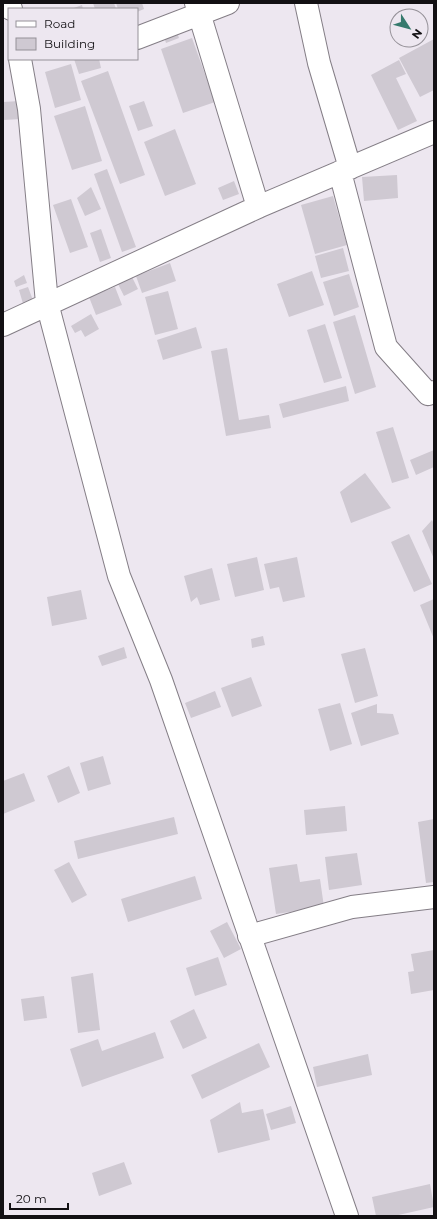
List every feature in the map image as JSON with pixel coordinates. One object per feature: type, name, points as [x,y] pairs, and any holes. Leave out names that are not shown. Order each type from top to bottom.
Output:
[{"type":"street","points":[[138,38],[198,8],[228,3]]},
{"type":"street","points":[[306,3],[386,347],[428,394],[434,392]]},
{"type":"street","points":[[198,8],[258,207]]},
{"type":"street","points":[[20,60],[29,109],[47,303],[118,576],[161,680],[347,1216]]},
{"type":"street","points":[[3,325],[47,303],[258,207],[434,132]]},
{"type":"street","points":[[249,936],[352,907],[434,897]]},
{"type":"building","points":[[93,3],[114,3],[116,8],[95,8]]},
{"type":"building","points":[[116,3],[142,3],[144,9],[138,12],[138,8],[118,8]]},
{"type":"building","points":[[82,5],[83,8],[74,8]]},
{"type":"building","points":[[175,26],[179,38],[166,43],[162,31]]},
{"type":"building","points":[[192,38],[215,102],[183,113],[161,49]]},
{"type":"building","points":[[434,39],[434,90],[420,97],[399,58],[417,48],[429,48],[429,42]]},
{"type":"building","points":[[74,60],[99,60],[101,68],[79,74]]},
{"type":"building","points":[[399,60],[406,74],[396,78],[417,121],[398,130],[371,75]]},
{"type":"building","points":[[71,64],[81,100],[55,108],[45,72]]},
{"type":"building","points":[[108,71],[145,175],[120,184],[81,81]]},
{"type":"building","points":[[20,101],[22,119],[3,120],[3,102]]},
{"type":"building","points":[[144,101],[153,126],[138,131],[129,106]]},
{"type":"building","points":[[85,106],[102,161],[72,170],[54,116]]},
{"type":"building","points":[[175,129],[196,184],[165,196],[144,142]]},
{"type":"building","points":[[107,169],[136,247],[122,252],[94,174]]},
{"type":"building","points":[[397,175],[398,198],[364,201],[362,177]]},
{"type":"building","points":[[234,181],[239,194],[223,200],[218,188]]},
{"type":"building","points":[[91,187],[101,209],[85,216],[77,198]]},
{"type":"building","points":[[333,196],[347,245],[315,254],[301,205]]},
{"type":"building","points":[[71,199],[88,247],[70,253],[53,205]]},
{"type":"building","points":[[101,229],[111,258],[100,262],[90,233]]},
{"type":"building","points":[[343,248],[349,271],[321,278],[315,256]]},
{"type":"building","points":[[170,263],[176,281],[142,293],[136,276]]},
{"type":"building","points":[[312,271],[324,305],[289,317],[277,284]]},
{"type":"building","points":[[349,274],[359,307],[334,316],[323,282]]},
{"type":"building","points":[[24,275],[27,283],[16,287],[14,281]]},
{"type":"building","points":[[132,277],[138,289],[124,296],[118,284]]},
{"type":"building","points":[[28,287],[34,303],[24,307],[19,290]]},
{"type":"building","points":[[115,287],[122,305],[96,315],[89,297]]},
{"type":"building","points":[[168,291],[178,329],[155,335],[145,297]]},
{"type":"building","points":[[91,314],[99,329],[85,337],[81,330],[75,333],[71,326]]},
{"type":"building","points":[[355,315],[376,387],[355,394],[333,322]]},
{"type":"building","points":[[325,324],[342,378],[324,383],[307,330]]},
{"type":"building","points":[[196,327],[202,348],[163,360],[157,340]]},
{"type":"building","points":[[227,348],[239,420],[269,415],[271,428],[226,436],[211,351]]},
{"type":"building","points":[[346,386],[349,401],[283,418],[279,404]]},
{"type":"building","points":[[393,427],[409,478],[392,483],[376,432]]},
{"type":"building","points":[[434,450],[434,467],[416,475],[410,460]]},
{"type":"building","points":[[365,473],[391,508],[351,523],[340,492]]},
{"type":"building","points":[[432,520],[434,524],[434,559],[422,531]]},
{"type":"building","points":[[409,534],[432,584],[414,592],[391,542]]},
{"type":"building","points":[[257,557],[264,590],[235,597],[227,564]]},
{"type":"building","points":[[297,557],[305,597],[283,602],[279,587],[270,589],[264,564]]},
{"type":"building","points":[[212,568],[220,600],[200,605],[197,597],[191,602],[184,576]]},
{"type":"building","points":[[81,590],[87,619],[52,626],[47,597]]},
{"type":"building","points":[[434,599],[434,639],[420,605]]},
{"type":"building","points":[[263,636],[265,645],[252,648],[251,639]]},
{"type":"building","points":[[124,647],[127,658],[102,666],[98,656]]},
{"type":"building","points":[[365,648],[378,696],[355,703],[341,654]]},
{"type":"building","points":[[251,677],[262,706],[232,717],[221,688]]},
{"type":"building","points":[[215,691],[221,707],[191,718],[185,703]]},
{"type":"building","points":[[340,703],[352,744],[330,751],[318,709]]},
{"type":"building","points":[[377,704],[377,713],[393,714],[399,734],[361,746],[351,713]]},
{"type":"building","points":[[103,756],[111,784],[88,791],[80,763]]},
{"type":"building","points":[[69,766],[80,793],[58,803],[47,776]]},
{"type":"building","points":[[24,773],[35,801],[3,814],[3,781]]},
{"type":"building","points":[[345,806],[347,831],[306,835],[304,810]]},
{"type":"building","points":[[174,817],[178,834],[78,859],[74,841]]},
{"type":"building","points":[[434,819],[434,882],[426,883],[418,822]]},
{"type":"building","points":[[357,853],[362,885],[329,890],[325,857]]},
{"type":"building","points":[[69,862],[87,895],[72,903],[54,870]]},
{"type":"building","points":[[297,864],[300,882],[320,879],[324,907],[276,914],[269,868]]},
{"type":"building","points":[[195,876],[202,899],[128,922],[121,899]]},
{"type":"building","points":[[227,922],[241,949],[224,958],[210,931]]},
{"type":"building","points":[[434,950],[434,990],[411,994],[408,972],[414,971],[411,954]]},
{"type":"building","points":[[218,957],[227,985],[195,996],[186,968]]},
{"type":"building","points":[[93,973],[100,1030],[78,1033],[71,977]]},
{"type":"building","points":[[44,996],[47,1018],[24,1021],[21,999]]},
{"type":"building","points":[[194,1009],[207,1038],[183,1049],[170,1021]]},
{"type":"building","points":[[155,1032],[164,1058],[82,1087],[70,1049],[98,1039],[102,1051]]},
{"type":"building","points":[[259,1043],[270,1067],[202,1099],[191,1075]]},
{"type":"building","points":[[368,1054],[372,1075],[317,1087],[313,1067]]},
{"type":"building","points":[[240,1102],[242,1113],[263,1109],[270,1140],[218,1153],[210,1120]]},
{"type":"building","points":[[291,1106],[296,1123],[271,1130],[266,1114]]},
{"type":"building","points":[[124,1162],[132,1184],[99,1196],[92,1173]]},
{"type":"building","points":[[430,1184],[434,1207],[394,1216],[376,1216],[372,1197]]}]
